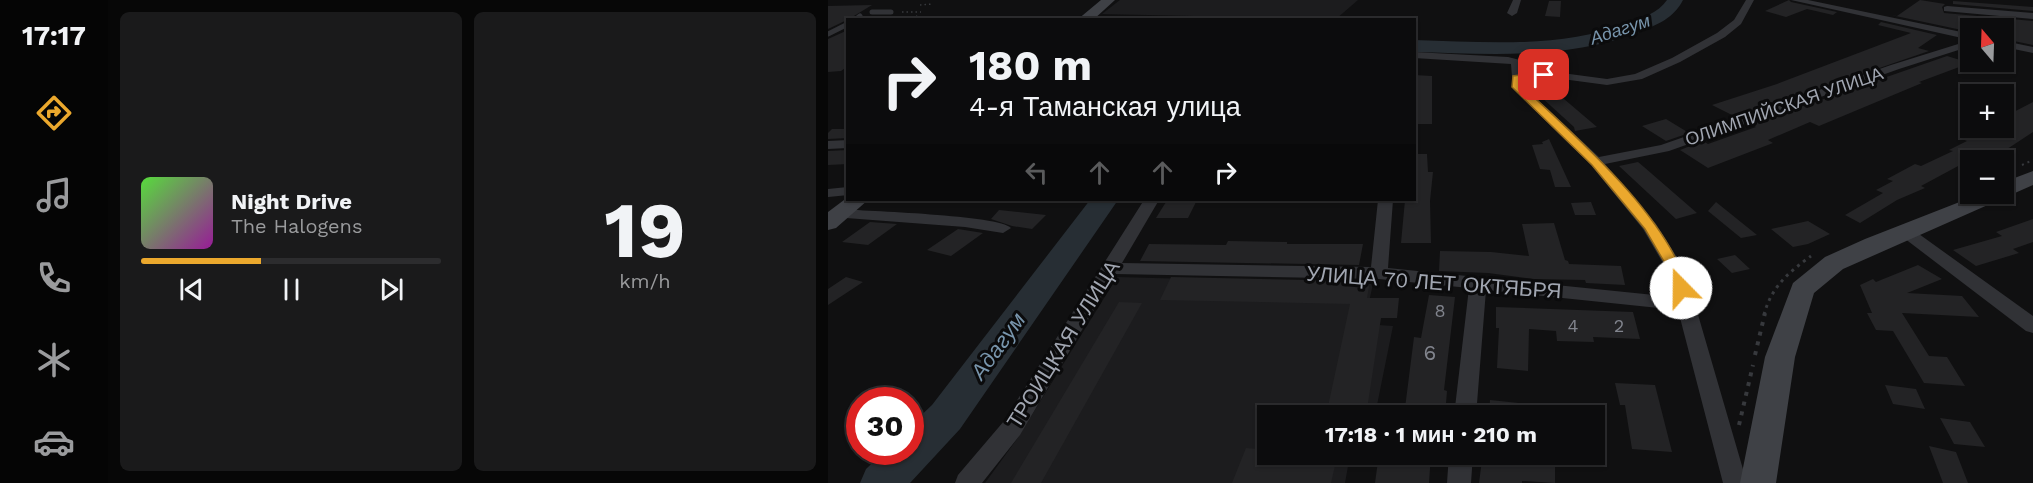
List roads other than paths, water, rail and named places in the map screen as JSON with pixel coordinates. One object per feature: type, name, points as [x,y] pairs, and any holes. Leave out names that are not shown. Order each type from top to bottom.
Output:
[{"type":"main road","points":[[1086,18],[1109,0]]},
{"type":"main road","points":[[2014,186],[2033,177]]},
{"type":"main road","points":[[833,219],[856,201]]},
{"type":"main road","points":[[1758,483],[1780,357],[1802,289],[1834,263],[1874,244],[1973,204]]},
{"type":"street","points":[[1512,13],[1517,0]]},
{"type":"street","points":[[1516,78],[1562,76],[1607,82],[1638,77],[1676,60],[1721,35],[1738,22],[1750,0]]},
{"type":"street","points":[[1795,0],[1960,35]]},
{"type":"street","points":[[1960,21],[1948,14],[1945,5],[2033,16]]},
{"type":"street","name":"ОЛИМПИЙСКАЯ УЛИЦА","points":[[1596,162],[1664,148],[1960,46]]},
{"type":"street","points":[[2014,46],[2033,50]]},
{"type":"street","points":[[1416,55],[1515,62],[1517,87],[1596,162],[1650,227],[1676,270],[1725,453],[1736,483]]},
{"type":"street","points":[[828,146],[846,144]]},
{"type":"street","name":"ТРОИЦКАЯ УЛИЦА","points":[[967,483],[1012,428],[1150,201]]},
{"type":"street","points":[[1379,273],[1386,201]]},
{"type":"street","points":[[833,219],[965,222],[1003,228]]},
{"type":"street","points":[[1906,232],[2033,326]]},
{"type":"street","name":"УЛИЦА 70 ЛЕТ ОКТЯБРЯ","points":[[1110,267],[1379,273],[1686,305]]},
{"type":"street","points":[[1466,405],[1478,283]]},
{"type":"street","points":[[1459,483],[1460,465]]},
{"type":"lane","points":[[872,12],[891,12]]},
{"type":"lane","points":[[828,34],[846,25]]},
{"type":"lane","points":[[840,29],[846,29]]},
{"type":"lane","points":[[828,193],[846,191]]},
{"type":"waterway","name":"Адагум","points":[[1416,46],[1530,48],[1588,42],[1653,20],[1666,12],[1675,0]]},
{"type":"waterway","name":"Адагум","points":[[882,483],[946,417],[1103,201]]}]
